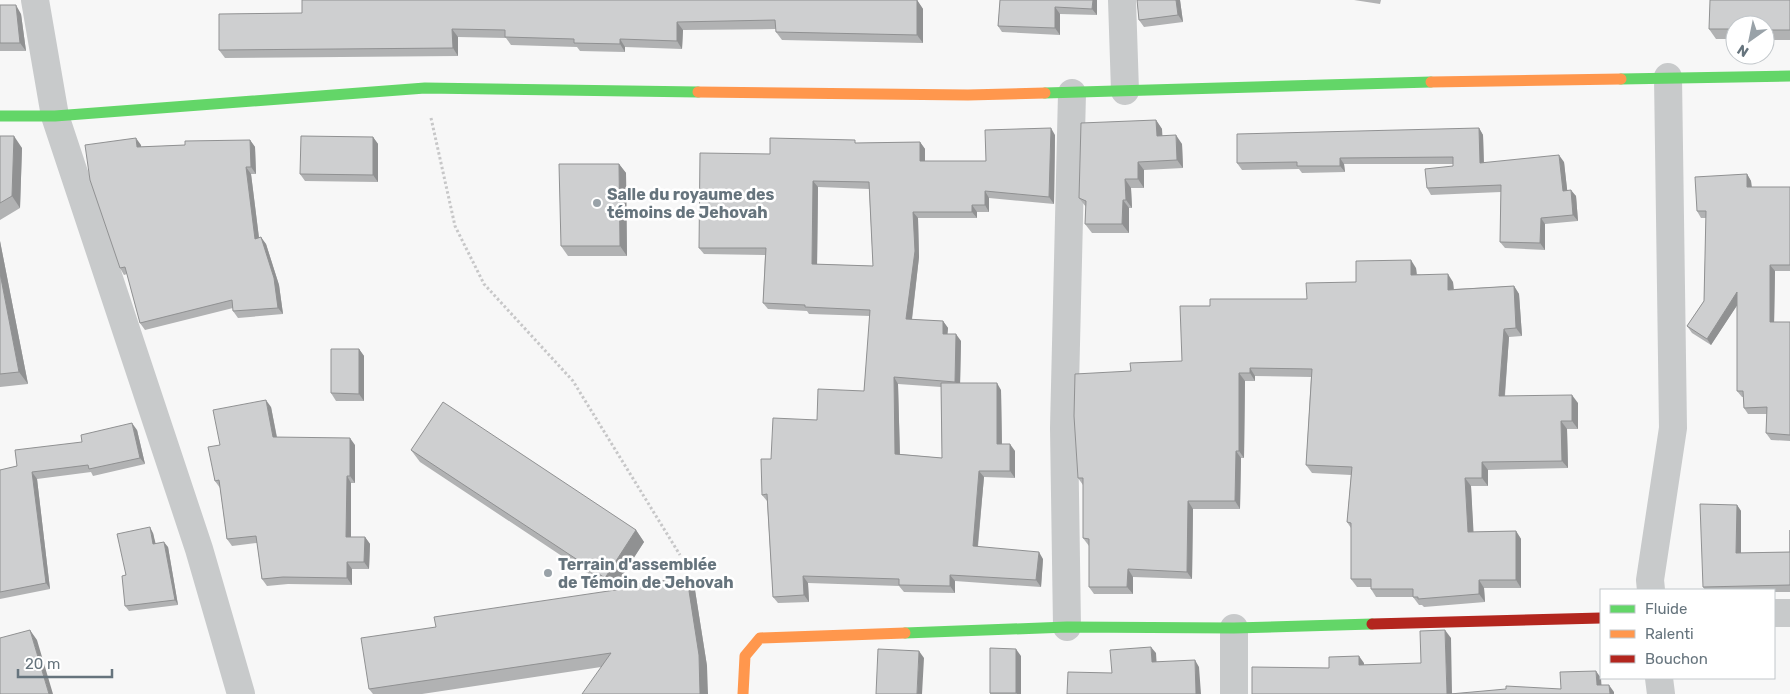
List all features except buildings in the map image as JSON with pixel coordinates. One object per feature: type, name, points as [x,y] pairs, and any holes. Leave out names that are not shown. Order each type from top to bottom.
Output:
[{"type":"street","points":[[35,0],[55,116],[199,549],[241,694]]},
{"type":"street","points":[[1122,0],[1125,91]]},
{"type":"street","points":[[0,116],[55,116],[425,88],[968,95],[1668,77],[1790,76]]},
{"type":"street","points":[[1651,589],[1650,580],[1673,428],[1668,77]]},
{"type":"street","points":[[1067,627],[1064,428],[1072,93]]},
{"type":"street","points":[[1775,613],[1790,613]]},
{"type":"street","points":[[743,694],[743,660],[748,647],[760,638],[1067,627],[1234,628],[1600,618]]},
{"type":"street","points":[[1234,628],[1234,694]]},
{"type":"street","points":[[1659,679],[1661,694]]},
{"type":"path","points":[[425,88],[455,226],[484,284],[573,380],[680,555]]},
{"type":"traffic: fast","points":[[1621,79],[1790,76]]},
{"type":"traffic: fast","points":[[1045,93],[1431,82]]},
{"type":"traffic: fast","points":[[0,116],[55,116],[425,88],[698,92]]},
{"type":"traffic: fast","points":[[905,633],[1067,627],[1234,628],[1372,624]]},
{"type":"traffic: slow","points":[[1431,82],[1621,79]]},
{"type":"traffic: slow","points":[[698,92],[968,95],[1045,93]]},
{"type":"traffic: slow","points":[[743,694],[745,656],[760,638],[905,633]]},
{"type":"traffic: jam","points":[[1372,624],[1600,618]]},
{"type":"place","name":"Salle du royaume des témoins de Jehovah","points":[[597,203]]},
{"type":"place","name":"Terrain d'assemblée de Témoin de Jehovah","points":[[548,573]]}]
